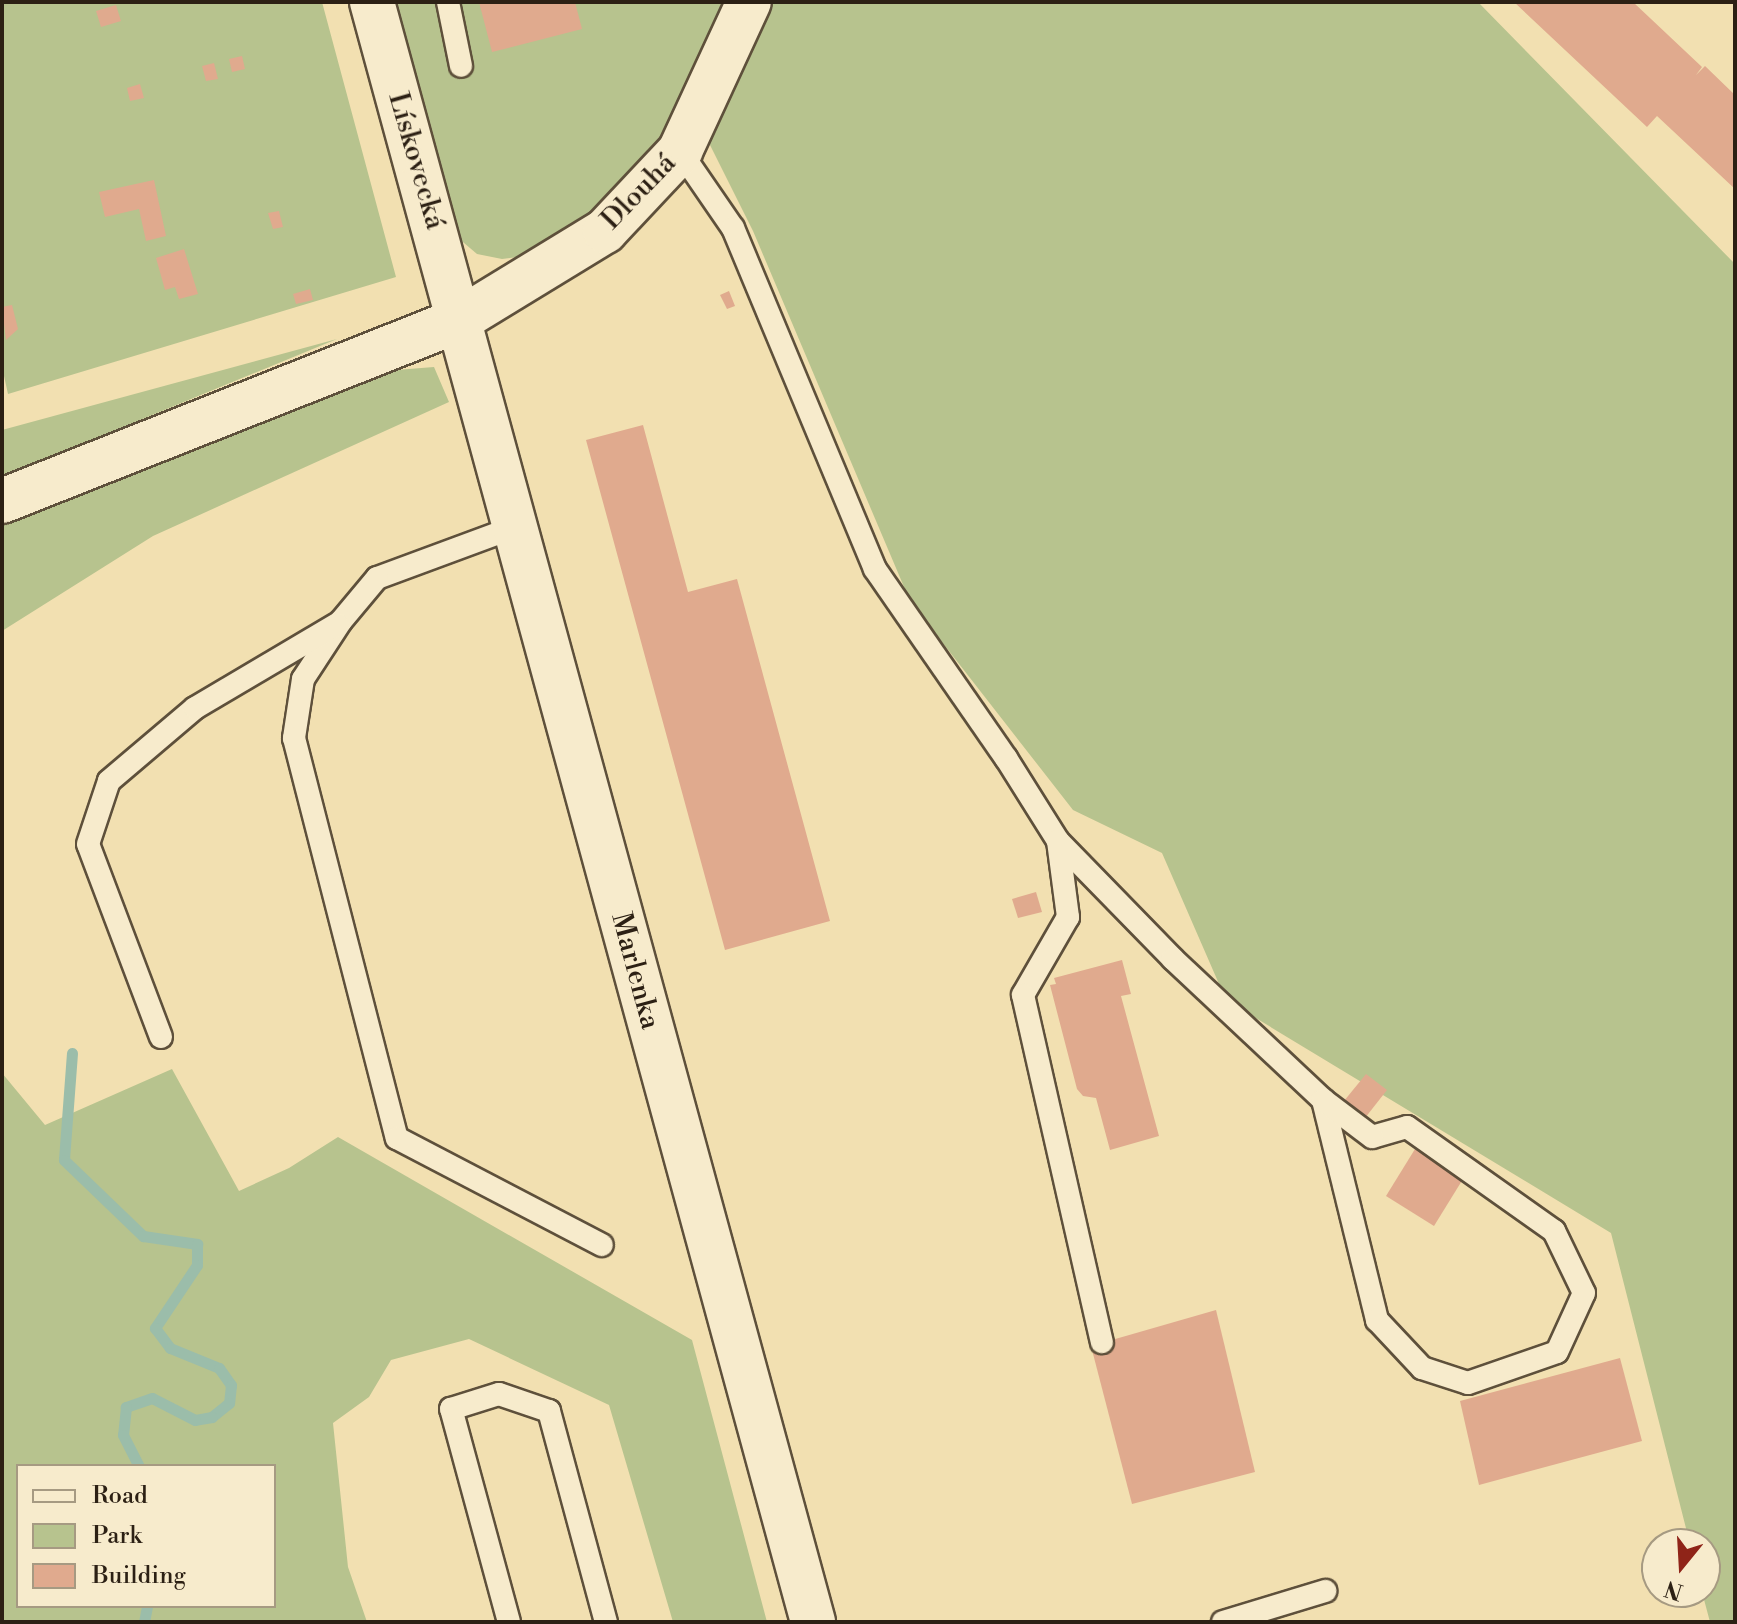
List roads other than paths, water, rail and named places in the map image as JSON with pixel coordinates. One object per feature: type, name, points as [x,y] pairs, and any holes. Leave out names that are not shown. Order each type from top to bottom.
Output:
[{"type":"main road","name":"Lískovecká","points":[[372,2],[459,320]]},
{"type":"main road","name":"Dlouhá","points":[[2,501],[459,320],[605,231],[680,151],[749,2]]},
{"type":"main road","name":"Marlenka","points":[[459,320],[813,1622]]},
{"type":"lane","points":[[448,2],[461,66]]},
{"type":"lane","points":[[680,151],[733,228],[875,569],[1006,758],[1058,841],[1173,959],[1323,1100],[1372,1137],[1407,1127],[1554,1231],[1584,1293],[1557,1352],[1468,1383],[1422,1368],[1377,1320],[1323,1100]]},
{"type":"lane","points":[[515,527],[377,578],[341,621],[303,679],[294,738],[397,1138],[602,1245]]},
{"type":"lane","points":[[161,1037],[88,844],[109,781],[195,708],[341,621]]},
{"type":"lane","points":[[1058,841],[1068,917],[1023,995],[1102,1342]]},
{"type":"lane","points":[[509,1622],[451,1409],[499,1394],[549,1411],[606,1622]]},
{"type":"lane","points":[[1223,1622],[1325,1591]]},
{"type":"waterway","points":[[72,1053],[64,1160],[143,1236],[197,1244],[197,1265],[155,1328],[170,1348],[219,1368],[231,1385],[229,1403],[212,1417],[195,1420],[152,1398],[126,1407],[123,1435],[138,1464]]},
{"type":"waterway","points":[[144,1622],[147,1608]]}]
